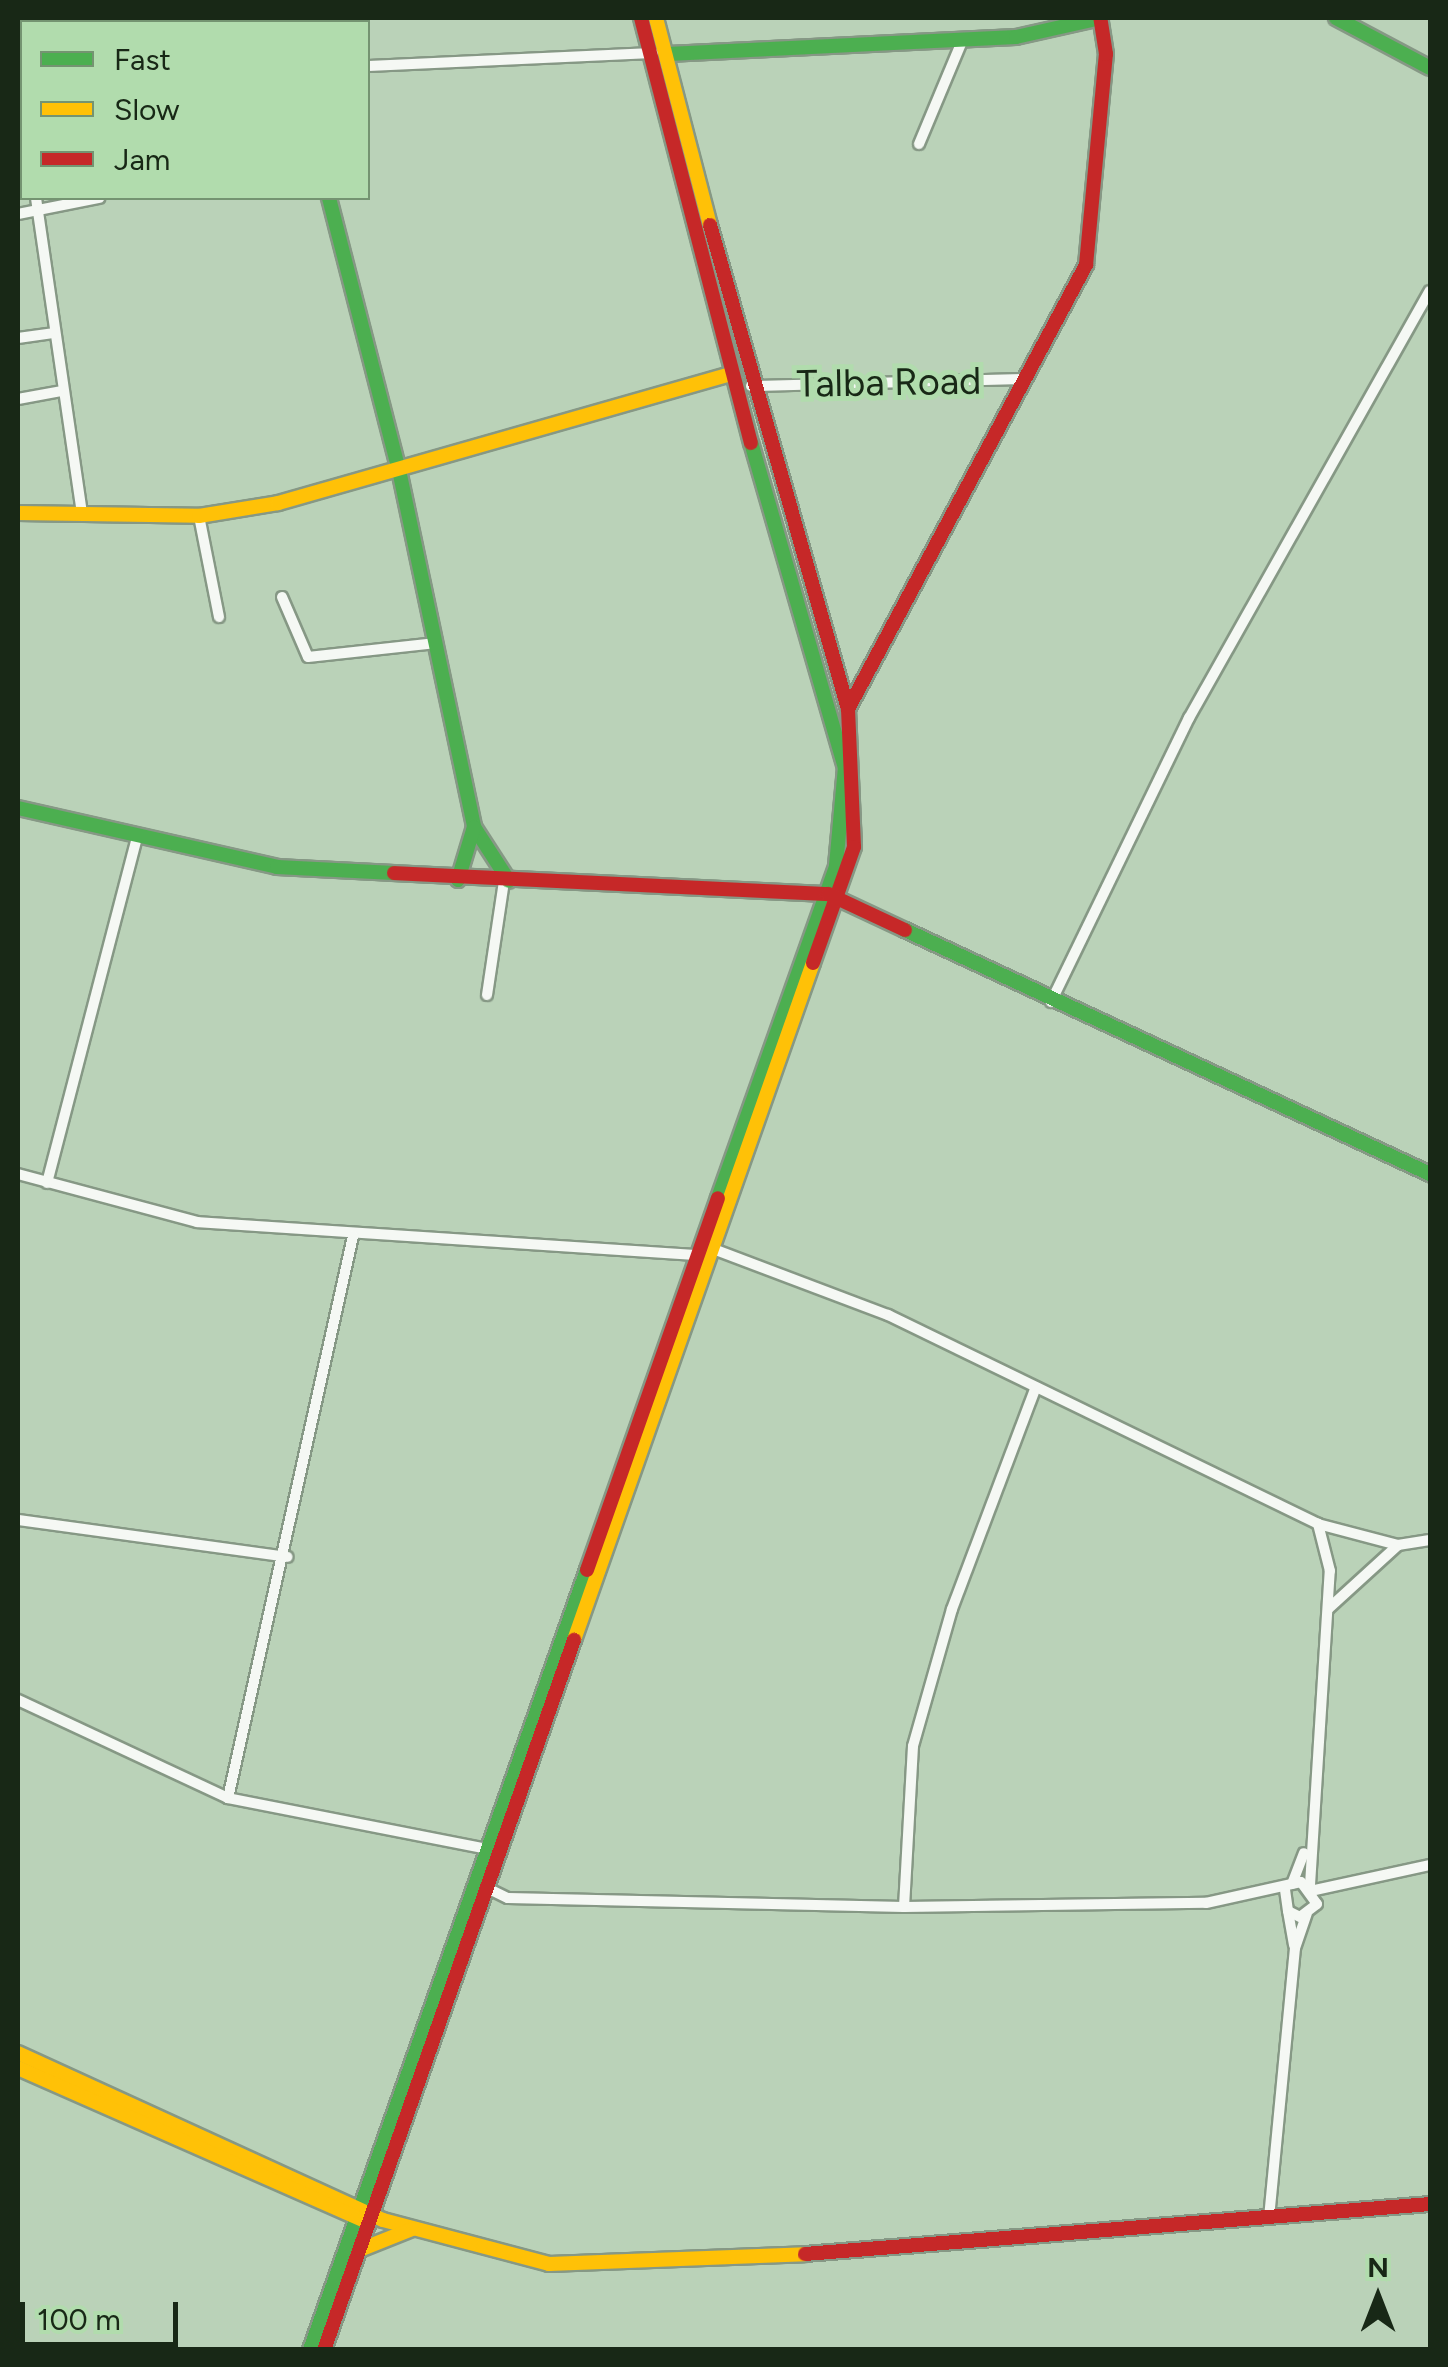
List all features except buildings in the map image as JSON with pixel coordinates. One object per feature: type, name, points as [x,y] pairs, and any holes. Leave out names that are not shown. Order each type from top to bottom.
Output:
[{"type":"street","points":[[310,2350],[368,2216],[716,1250],[836,897],[858,805],[848,709],[751,386],[661,54],[642,18]]},
{"type":"street","points":[[324,2350],[362,2249],[368,2216],[487,1849],[694,1255],[836,897],[842,751],[732,374],[656,18]]},
{"type":"street","points":[[370,66],[963,39],[1074,30],[1100,18],[1093,236],[1028,380],[848,709]]},
{"type":"street","points":[[1336,18],[1430,68]]},
{"type":"street","points":[[919,144],[963,39]]},
{"type":"street","points":[[36,200],[82,512]]},
{"type":"street","points":[[18,214],[90,200]]},
{"type":"street","points":[[330,200],[399,470],[474,826],[507,881],[487,994]]},
{"type":"street","points":[[1051,1002],[1201,696],[1430,291]]},
{"type":"street","points":[[18,338],[54,333]]},
{"type":"street","points":[[18,513],[199,516],[399,470],[732,374]]},
{"type":"street","name":"Talba Road","points":[[751,386],[1028,380]]},
{"type":"street","points":[[18,399],[62,390]]},
{"type":"street","points":[[199,516],[219,618]]},
{"type":"street","points":[[282,597],[308,657],[436,643]]},
{"type":"street","points":[[18,808],[136,841],[277,867],[458,880],[836,897],[1051,1002],[1430,1173]]},
{"type":"street","points":[[458,880],[474,826]]},
{"type":"street","points":[[47,1183],[136,841]]},
{"type":"street","points":[[18,1174],[197,1222],[353,1236],[694,1255]]},
{"type":"street","points":[[228,1798],[287,1557],[353,1236]]},
{"type":"street","points":[[716,1250],[888,1316],[1318,1524],[1398,1545],[1430,1540]]},
{"type":"street","points":[[904,1906],[912,1746],[952,1609],[1036,1387]]},
{"type":"street","points":[[18,1520],[287,1557]]},
{"type":"street","points":[[1317,1904],[1306,1847],[1328,1609],[1318,1524]]},
{"type":"street","points":[[1328,1609],[1398,1545]]},
{"type":"street","points":[[18,1700],[228,1798],[487,1849]]},
{"type":"street","points":[[1295,1948],[1287,1908],[1289,1887],[1306,1847]]},
{"type":"street","points":[[1252,1899],[1289,1887],[1348,1885],[1430,1865]]},
{"type":"street","points":[[1269,2218],[1295,1948],[1307,1914],[1348,1885]]},
{"type":"street","points":[[485,1888],[508,1898],[904,1906],[1252,1899],[1307,1914]]},
{"type":"street","points":[[18,2054],[145,2118],[368,2216]]},
{"type":"street","points":[[18,2068],[368,2216],[496,2254],[612,2266],[1430,2204]]},
{"type":"street","points":[[362,2249],[414,2229]]},
{"type":"traffic: fast","points":[[668,54],[1016,37],[1101,18]]},
{"type":"traffic: fast","points":[[1336,18],[1430,68]]},
{"type":"traffic: fast","points":[[330,200],[399,470],[474,827],[509,881]]},
{"type":"traffic: fast","points":[[718,1198],[836,866],[845,768],[751,443]]},
{"type":"traffic: fast","points":[[18,808],[277,867],[394,873]]},
{"type":"traffic: fast","points":[[458,880],[474,827]]},
{"type":"traffic: fast","points":[[905,930],[1430,1174]]},
{"type":"traffic: fast","points":[[310,2350],[587,1570]]},
{"type":"traffic: slow","points":[[656,18],[710,225]]},
{"type":"traffic: slow","points":[[18,513],[199,516],[278,503],[732,374]]},
{"type":"traffic: slow","points":[[574,1640],[813,963]]},
{"type":"traffic: slow","points":[[18,2053],[383,2220],[549,2264],[805,2254]]},
{"type":"traffic: slow","points":[[18,2068],[363,2220]]},
{"type":"traffic: slow","points":[[362,2249],[412,2229]]},
{"type":"traffic: jam","points":[[641,18],[751,443]]},
{"type":"traffic: jam","points":[[848,709],[1086,265],[1106,54],[1100,18]]},
{"type":"traffic: jam","points":[[710,225],[848,709],[854,847],[813,963]]},
{"type":"traffic: jam","points":[[394,873],[828,894],[905,930]]},
{"type":"traffic: jam","points":[[587,1570],[718,1198]]},
{"type":"traffic: jam","points":[[324,2350],[574,1640]]},
{"type":"traffic: jam","points":[[805,2254],[1430,2204]]}]
